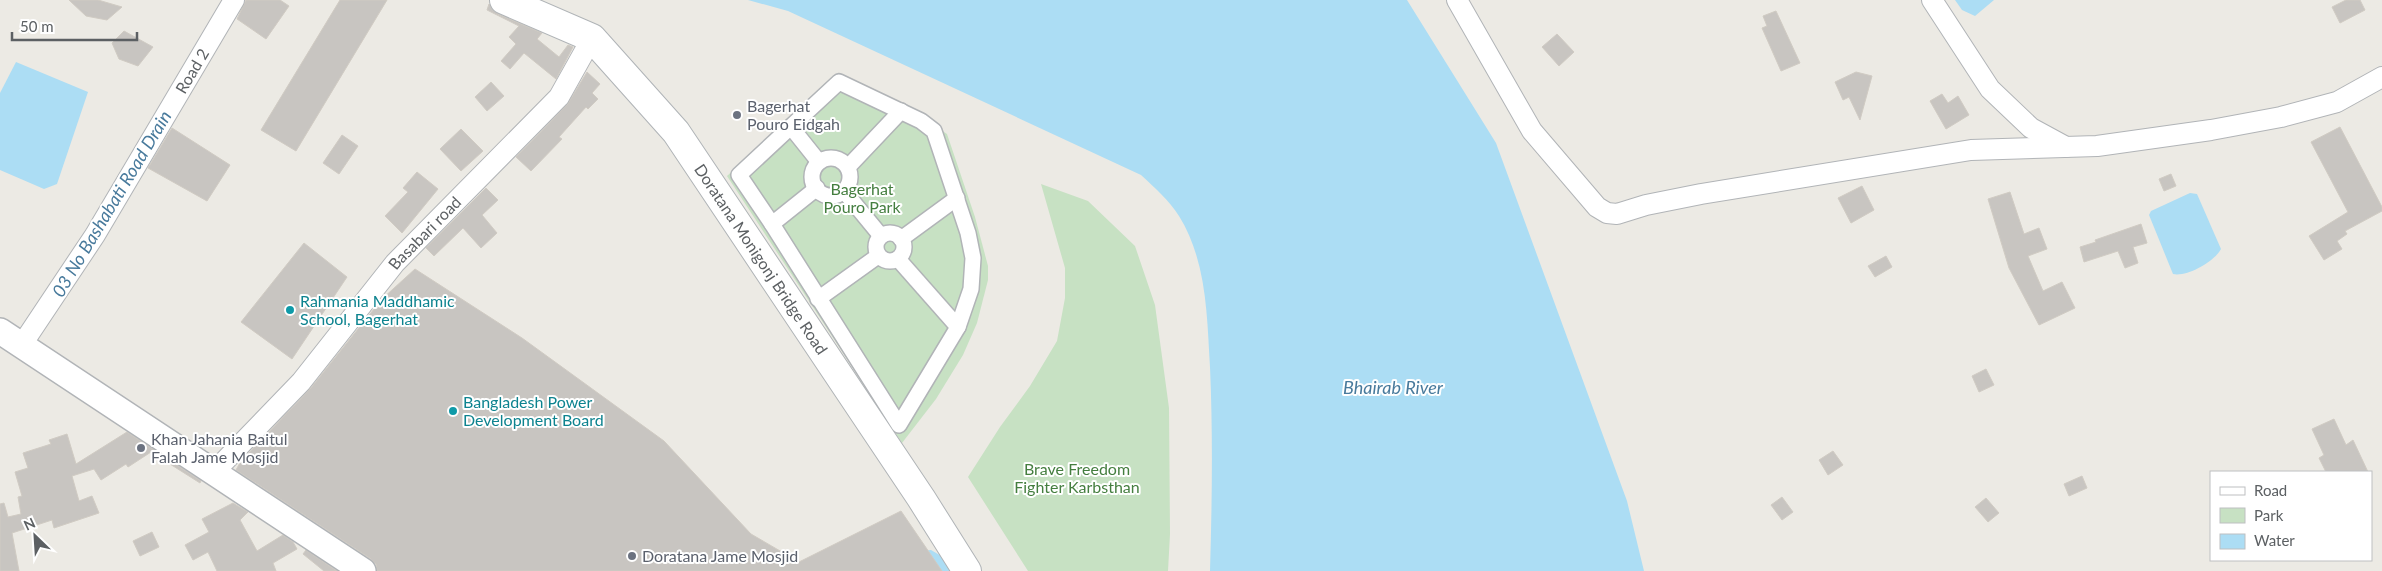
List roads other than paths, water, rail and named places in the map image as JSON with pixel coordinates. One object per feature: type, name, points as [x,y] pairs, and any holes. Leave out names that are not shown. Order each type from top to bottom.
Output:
[{"type":"main road","name":"Doratana Monigonj Bridge Road","points":[[504,0],[592,38],[676,132],[921,498],[967,571]]},
{"type":"street","name":"Road 2","points":[[21,346],[95,235],[234,0]]},
{"type":"street","points":[[1457,0],[1532,131],[1597,207],[1617,214],[1646,205],[1701,194],[1971,150],[2097,146],[2192,133],[2281,117],[2337,102],[2382,77]]},
{"type":"street","points":[[1932,0],[1990,89],[2031,128],[2066,147]]},
{"type":"street","name":"Basabari road","points":[[214,472],[300,382],[395,263],[559,97],[592,38]]},
{"type":"street","points":[[839,82],[921,121],[934,131],[968,233],[973,258],[971,289],[958,327],[899,425],[739,175],[791,127],[839,82]]},
{"type":"street","points":[[848,166],[900,111]]},
{"type":"street","points":[[791,127],[819,162]]},
{"type":"street","points":[[831,157],[848,166],[851,179],[844,191],[832,196],[825,195],[817,188],[812,174],[819,162],[831,157]]},
{"type":"street","points":[[772,224],[817,188]]},
{"type":"street","points":[[844,191],[881,236]]},
{"type":"street","points":[[901,239],[957,198]]},
{"type":"street","points":[[892,233],[901,239],[904,249],[898,259],[888,261],[878,256],[876,245],[881,236],[892,233]]},
{"type":"street","points":[[818,299],[878,256]]},
{"type":"street","points":[[898,259],[958,327]]},
{"type":"street","points":[[0,331],[245,491],[363,571]]},
{"type":"water","name":"Bhairab River","points":[[748,0],[1407,0],[1496,143],[1627,501],[1644,571],[1210,571],[1212,418],[1204,290],[1195,252],[1188,233],[1171,205],[1141,175],[788,11]]},
{"type":"water","points":[[1955,0],[1994,0],[1975,16],[1962,10]]},
{"type":"water","points":[[16,62],[88,92],[57,184],[44,189],[0,170],[0,93]]},
{"type":"water","points":[[2190,193],[2197,194],[2221,249],[2213,259],[2200,268],[2185,273],[2173,274],[2149,215],[2151,211]]},
{"type":"water","points":[[931,550],[943,557],[952,571],[882,571],[912,552]]},
{"type":"place","name":"Bagerhat Pouro Eidgah","points":[[737,115]]},
{"type":"place","name":"Rahmania Maddhamic School, Bagerhat","points":[[290,310]]},
{"type":"place","name":"Bangladesh Power Development Board","points":[[453,411]]},
{"type":"place","name":"Khan Jahania Baitul Falah Jame Mosjid","points":[[141,448]]},
{"type":"place","name":"Doratana Jame Mosjid","points":[[632,556]]},
{"type":"park label","name":"Bagerhat Pouro Park","points":[[862,198]]},
{"type":"park label","name":"Brave Freedom Fighter Karbsthan","points":[[1077,478]]},
{"type":"water label","name":"03 No Bashabati Road Drain","points":[[112,204]]}]
